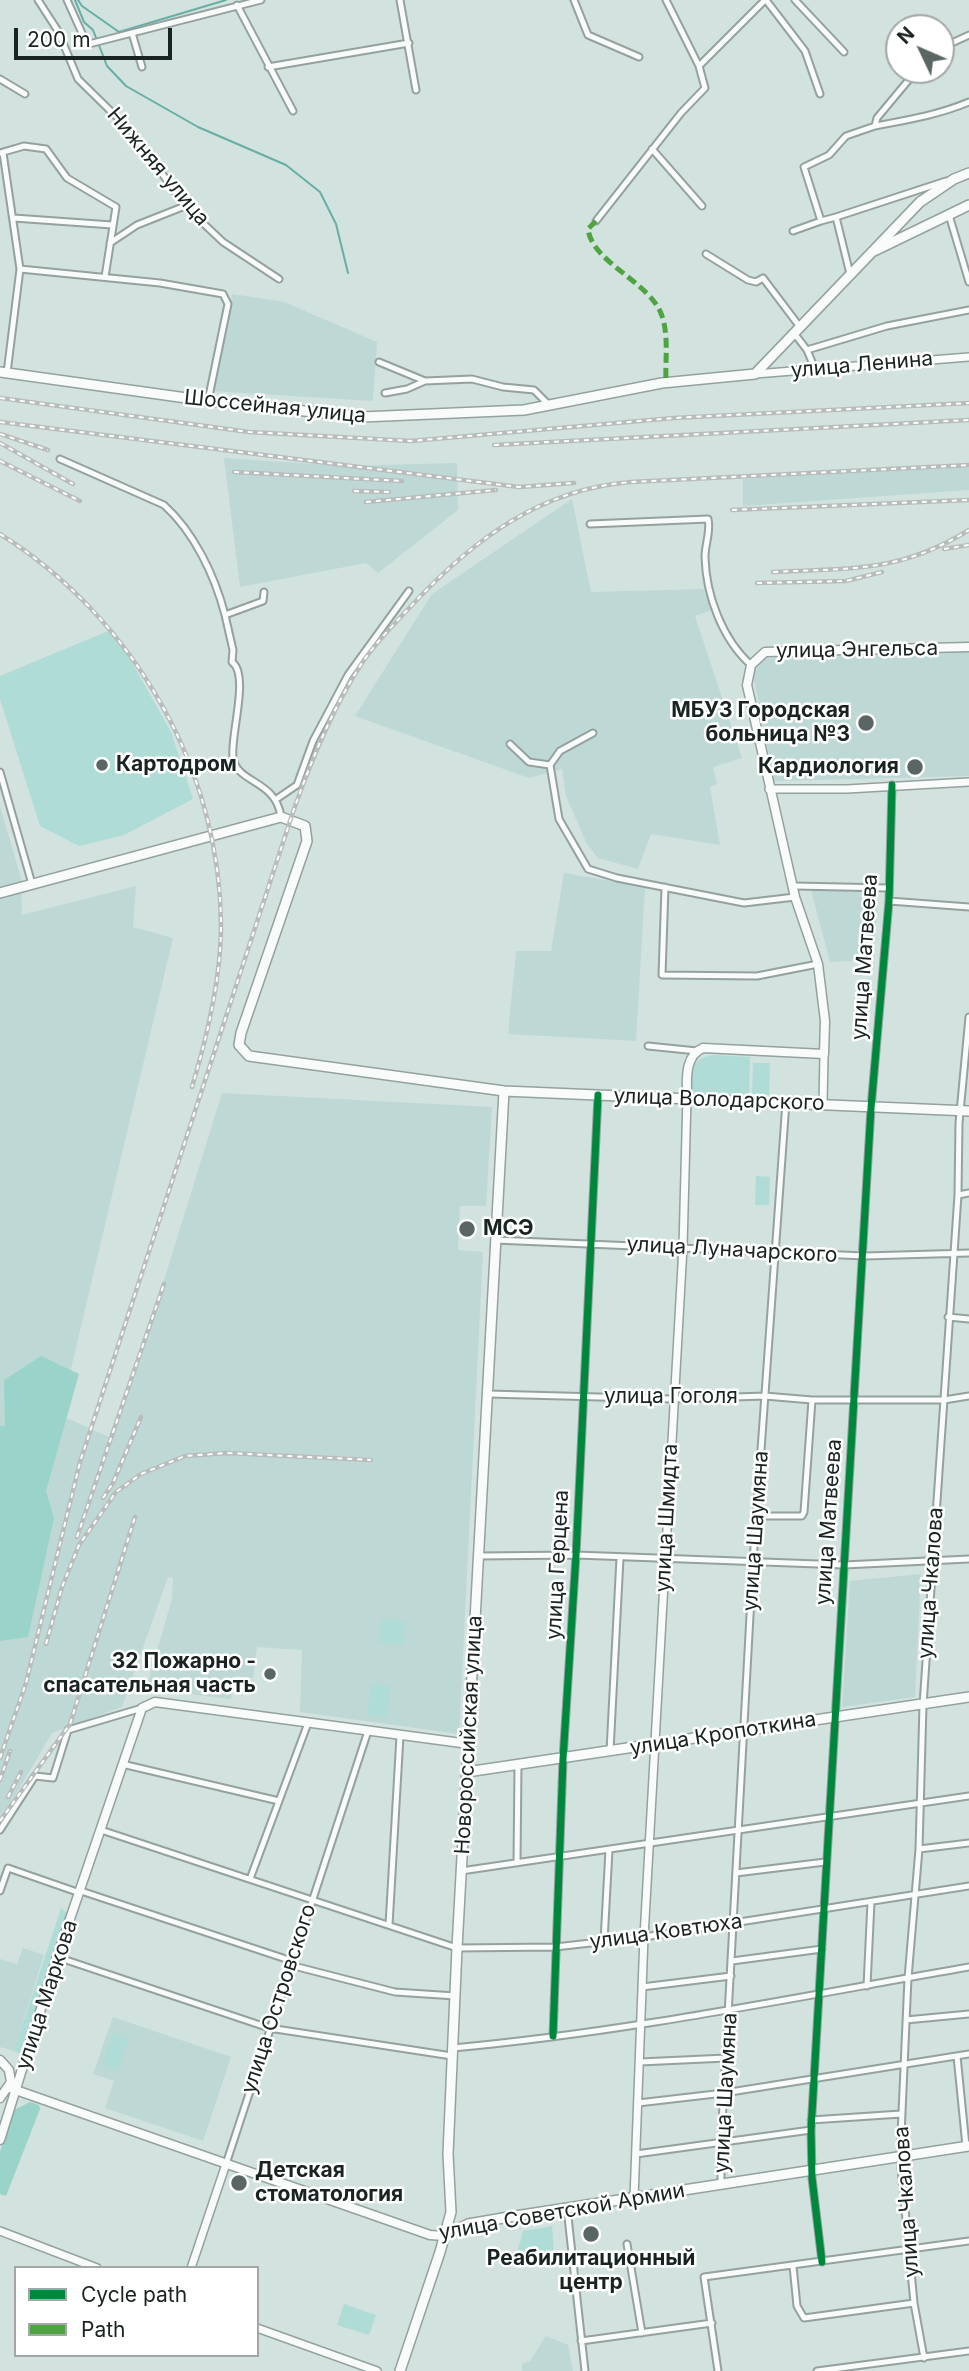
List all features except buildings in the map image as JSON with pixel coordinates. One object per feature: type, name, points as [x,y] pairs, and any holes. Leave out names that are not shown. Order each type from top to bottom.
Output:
[{"type":"main road","points":[[755,374],[920,202],[968,174]]},
{"type":"main road","points":[[872,251],[886,247],[969,205]]},
{"type":"main road","name":"Шоссейная улица","points":[[3,373],[208,401],[362,417],[524,410],[662,383],[755,374]]},
{"type":"main road","name":"улица Энгельса","points":[[751,665],[765,652],[969,647]]},
{"type":"main road","points":[[697,1051],[718,1048],[824,1054],[825,1021],[818,964],[795,897],[776,805],[769,789],[747,685],[751,665]]},
{"type":"main road","points":[[0,892],[281,817]]},
{"type":"main road","name":"улица Володарского","points":[[281,817],[301,822],[307,841],[239,1039],[245,1053],[260,1058],[504,1090],[964,1111]]},
{"type":"main road","name":"улица Шмидта","points":[[687,1097],[688,1067],[697,1051]]},
{"type":"main road","name":"Новороссийская улица","points":[[400,2371],[451,2212],[448,2154],[452,2052],[504,1090]]},
{"type":"main road","name":"улица Кропоткина","points":[[467,1772],[969,1697]]},
{"type":"main road","points":[[142,1708],[155,1703],[468,1744]]},
{"type":"main road","name":"улица Маркова","points":[[0,2140],[13,2089],[142,1708]]},
{"type":"main road","points":[[0,2060],[9,2070],[13,2089],[0,2098]]},
{"type":"main road","name":"улица Советской Армии","points":[[13,2089],[430,2235],[444,2236],[468,2224],[968,2146]]},
{"type":"street","name":"Нижняя улица","points":[[38,0],[58,31],[78,79],[134,134],[185,206],[223,242],[279,279]]},
{"type":"street","points":[[67,0],[86,43],[93,44],[261,0]]},
{"type":"street","points":[[400,0],[416,90]]},
{"type":"street","points":[[575,0],[588,35],[639,57]]},
{"type":"street","points":[[596,221],[652,149],[705,88],[699,66],[666,0]]},
{"type":"street","points":[[699,66],[765,0],[805,51],[820,94]]},
{"type":"street","points":[[795,0],[844,52]]},
{"type":"street","points":[[237,5],[293,111]]},
{"type":"street","points":[[132,33],[142,67]]},
{"type":"street","points":[[268,66],[409,43]]},
{"type":"street","points":[[0,79],[25,94]]},
{"type":"street","points":[[874,126],[877,118],[905,84]]},
{"type":"street","points":[[821,220],[804,167],[829,155],[846,136],[874,126],[918,116],[932,116],[969,103]]},
{"type":"street","points":[[3,373],[20,269],[14,218],[1,153],[24,146],[46,149],[66,178],[116,207],[105,277]]},
{"type":"street","points":[[652,149],[702,206]]},
{"type":"street","points":[[793,231],[968,174]]},
{"type":"street","points":[[110,243],[137,225],[185,206]]},
{"type":"street","points":[[948,214],[969,282]]},
{"type":"street","points":[[836,217],[850,274]]},
{"type":"street","points":[[14,218],[112,225]]},
{"type":"street","points":[[706,254],[748,281],[756,282],[763,278],[797,330],[815,369]]},
{"type":"street","points":[[20,269],[105,277],[223,294],[228,304],[208,401]]},
{"type":"street","points":[[807,350],[887,326],[969,310]]},
{"type":"street","name":"улица Ленина","points":[[755,374],[969,357]]},
{"type":"street","name":"Шоссейная улица","points":[[379,362],[425,381]]},
{"type":"street","name":"Шоссейная улица","points":[[385,393],[425,381],[472,379],[503,387],[534,390],[550,406]]},
{"type":"street","points":[[60,459],[164,505],[201,556],[219,594],[233,650],[232,663],[238,668],[233,746],[235,763],[240,771],[278,798],[281,817]]},
{"type":"street","points":[[590,524],[708,519],[710,522],[705,554],[707,576],[719,619],[735,651],[751,665]]},
{"type":"street","points":[[278,798],[297,785],[313,741],[348,675],[409,591]]},
{"type":"street","points":[[225,615],[263,601],[264,592]]},
{"type":"street","points":[[593,733],[561,751],[550,765],[559,819],[588,869],[617,878],[749,903],[795,897]]},
{"type":"street","points":[[510,744],[529,762],[550,765]]},
{"type":"street","points":[[0,772],[32,884]]},
{"type":"street","points":[[769,789],[846,789],[969,782]]},
{"type":"street","name":"улица Матвеева","points":[[821,2262],[811,2171],[811,2120],[820,1995],[825,1862],[865,1256],[871,1108],[889,901],[892,785]]},
{"type":"street","points":[[795,886],[889,888]]},
{"type":"street","points":[[665,887],[662,975],[746,977],[818,964]]},
{"type":"street","points":[[889,901],[969,907]]},
{"type":"street","name":"улица Чкалова","points":[[924,2358],[915,2303],[900,2157],[901,2114],[913,1895],[919,1849],[923,1705],[969,1017]]},
{"type":"street","points":[[648,1046],[697,1051]]},
{"type":"street","points":[[823,1104],[824,1054]]},
{"type":"street","name":"улица Герцена","points":[[553,2036],[555,1947],[562,1857],[563,1759],[576,1555],[598,1096]]},
{"type":"street","name":"улица Шмидта","points":[[634,2198],[644,1937],[683,1247],[687,1097]]},
{"type":"street","name":"улица Шаумяна","points":[[721,2184],[721,2142],[753,1561],[773,1250],[786,1102]]},
{"type":"street","points":[[958,1195],[969,1194]]},
{"type":"street","name":"улица Луначарского","points":[[495,1240],[865,1256],[969,1253]]},
{"type":"street","points":[[948,1317],[969,1319]]},
{"type":"street","name":"улица Гоголя","points":[[488,1394],[673,1399],[765,1396],[813,1400],[944,1400],[969,1396]]},
{"type":"street","points":[[757,1516],[794,1518],[804,1512],[813,1400]]},
{"type":"street","points":[[479,1556],[576,1555],[844,1565],[932,1563],[969,1559]]},
{"type":"street","points":[[610,1751],[620,1558]]},
{"type":"street","points":[[0,1829],[35,1776],[52,1778],[68,1730],[142,1708]]},
{"type":"street","points":[[250,1879],[308,1723]]},
{"type":"street","name":"улица Островского","points":[[192,2266],[368,1731]]},
{"type":"street","points":[[388,1925],[400,1735]]},
{"type":"street","points":[[122,1764],[279,1801]]},
{"type":"street","points":[[517,1863],[518,1765]]},
{"type":"street","points":[[461,1871],[969,1796]]},
{"type":"street","name":"улица Ковтюха","points":[[101,1830],[457,1948],[555,1947],[644,1937],[969,1886]]},
{"type":"street","points":[[919,1849],[969,1843]]},
{"type":"street","points":[[604,1941],[609,1850]]},
{"type":"street","points":[[736,1873],[825,1862]]},
{"type":"street","points":[[0,1891],[8,1868],[80,1892]]},
{"type":"street","name":"улица Маркова","points":[[80,1892],[291,1963],[395,1992],[455,1996]]},
{"type":"street","points":[[867,1986],[871,1902]]},
{"type":"street","points":[[732,1961],[822,1950]]},
{"type":"street","points":[[57,1957],[269,2028],[452,2052],[730,2011],[969,1967]]},
{"type":"street","points":[[642,1987],[731,1976]]},
{"type":"street","points":[[906,2020],[969,2014]]},
{"type":"street","points":[[638,2103],[724,2093],[969,2054]]},
{"type":"street","points":[[957,2056],[968,2146]]},
{"type":"street","points":[[640,2062],[726,2059]]},
{"type":"street","points":[[811,2120],[901,2114]]},
{"type":"street","points":[[636,2154],[811,2130]]},
{"type":"street","points":[[567,2208],[585,2371]]},
{"type":"street","points":[[0,2231],[92,2266]]},
{"type":"street","points":[[718,2371],[704,2277],[969,2241]]},
{"type":"street","points":[[627,2244],[642,2333]]},
{"type":"street","name":"улица Чкалова","points":[[793,2266],[797,2306],[804,2318],[915,2303]]},
{"type":"street","points":[[581,2341],[712,2323]]},
{"type":"street","points":[[259,2329],[377,2371]]},
{"type":"street","points":[[817,2371],[969,2351]]},
{"type":"shaded area","points":[[232,294],[284,302],[377,342],[373,401],[212,391]]},
{"type":"shaded area","points":[[224,458],[343,466],[457,463],[458,510],[378,573],[366,563],[240,587]]},
{"type":"shaded area","points":[[958,465],[969,468],[969,490],[743,506],[743,479]]},
{"type":"shaded area","points":[[572,499],[591,592],[706,589],[712,610],[695,616],[742,758],[713,767],[717,784],[710,787],[720,845],[651,834],[638,869],[598,858],[587,844],[566,796],[562,769],[529,778],[355,716],[432,594]]},
{"type":"shaded area","name":"Картодром","points":[[113,629],[171,732],[193,799],[124,835],[79,846],[40,826],[0,699],[0,676]]},
{"type":"shaded area","name":"МБУЗ Городская больница №3","points":[[969,652],[969,776],[774,781],[752,670],[756,659]]},
{"type":"shaded area","points":[[0,806],[21,878],[22,915],[136,886],[133,927],[173,938],[60,1415],[109,1437],[164,1280],[222,1093],[492,1107],[486,1206],[460,1206],[458,1250],[483,1252],[459,1734],[300,1712],[302,1650],[257,1647],[253,1678],[235,1676],[231,1699],[146,1689],[172,1599],[173,1578],[168,1577],[122,1707],[52,1733],[0,1821]]},
{"type":"shaded area","points":[[564,873],[645,887],[636,1041],[508,1034],[516,951],[551,951]]},
{"type":"shaded area","points":[[811,890],[878,892],[874,960],[830,962]]},
{"type":"shaded area","points":[[713,1055],[750,1057],[749,1095],[690,1092],[696,1063]]},
{"type":"shaded area","points":[[753,1063],[770,1063],[769,1095],[752,1094]]},
{"type":"shaded area","points":[[756,1176],[770,1177],[769,1205],[755,1205]]},
{"type":"shaded area","points":[[921,1574],[915,1697],[842,1707],[850,1581]]},
{"type":"shaded area","points":[[381,1619],[405,1621],[403,1645],[378,1643]]},
{"type":"shaded area","points":[[371,1684],[391,1686],[387,1717],[367,1715]]},
{"type":"shaded area","points":[[61,1908],[67,1913],[21,2054],[14,2051]]},
{"type":"shaded area","points":[[23,1948],[44,1955],[14,2051],[0,2047],[0,1959],[17,1964]]},
{"type":"shaded area","points":[[113,2017],[231,2057],[203,2141],[105,2108],[114,2081],[93,2074]]},
{"type":"shaded area","points":[[112,2033],[129,2038],[118,2071],[102,2065]]},
{"type":"shaded area","points":[[552,2226],[555,2266],[516,2256],[523,2231]]},
{"type":"shaded area","points":[[344,2304],[376,2315],[369,2335],[337,2325]]},
{"type":"shaded area","points":[[546,2336],[568,2345],[573,2371],[522,2371],[522,2364],[530,2361]]},
{"type":"green space","points":[[41,1356],[79,1374],[46,1491],[54,1518],[28,1637],[0,1641],[0,1426],[5,1426],[4,1380]]},
{"type":"green space","points":[[30,2102],[39,2105],[40,2109],[6,2196],[0,2194],[0,2152],[14,2110]]},
{"type":"waterway","points":[[75,0],[84,22],[93,30],[107,66],[126,86],[198,127],[286,165],[320,192],[336,224],[348,273]]},
{"type":"waterway","points":[[78,0],[82,6],[119,32],[226,0]]},
{"type":"railway","points":[[0,398],[249,432],[411,441],[674,418],[969,403]]},
{"type":"railway","points":[[494,445],[969,420]]},
{"type":"railway","points":[[0,422],[519,487],[574,483]]},
{"type":"railway","points":[[0,434],[48,450]]},
{"type":"railway","points":[[0,443],[73,484]]},
{"type":"railway","points":[[0,461],[80,501]]},
{"type":"railway","points":[[0,1758],[26,1683],[80,1462],[293,812],[332,717],[368,655],[414,603],[485,538],[539,506],[568,495],[631,482],[969,465]]},
{"type":"railway","points":[[234,472],[402,481]]},
{"type":"railway","points":[[366,502],[496,490]]},
{"type":"railway","points":[[354,491],[389,492]]},
{"type":"railway","points":[[732,510],[969,500]]},
{"type":"railway","points":[[773,572],[874,566],[920,554],[969,530]]},
{"type":"railway","points":[[0,534],[48,569],[91,609],[129,654],[161,704],[187,757],[206,813],[217,871],[221,930],[212,1010],[192,1087]]},
{"type":"railway","points":[[944,549],[969,545]]},
{"type":"railway","points":[[757,583],[846,581],[882,572]]},
{"type":"railway","points":[[77,1537],[164,1284]]},
{"type":"railway","points":[[103,1498],[113,1483],[141,1417]]},
{"type":"railway","points":[[46,1644],[62,1587],[79,1545],[116,1492],[141,1474],[185,1456],[227,1453],[371,1460]]},
{"type":"railway","points":[[0,1821],[70,1724],[135,1517]]},
{"type":"railway","points":[[0,1780],[10,1751]]},
{"type":"railway","points":[[8,1797],[21,1772]]},
{"type":"marked path","points":[[596,221],[588,229],[592,241],[610,263],[646,293],[662,316],[666,341],[666,383]]},
{"type":"cycle path","points":[[822,2262],[812,2178],[811,2130],[871,1108],[889,901],[892,785]]},
{"type":"cycle path","points":[[553,2036],[563,1759],[576,1555],[598,1095]]},
{"type":"place","name":"МБУЗ Городская больница №3","points":[[866,723]]},
{"type":"place","name":"Картодром","points":[[102,765]]},
{"type":"place","name":"Кардиология","points":[[915,767]]},
{"type":"place","name":"МСЭ","points":[[467,1229]]},
{"type":"place","name":"32 Пожарно - спасательная часть","points":[[270,1674]]},
{"type":"place","name":"Детская стоматология","points":[[239,2183]]},
{"type":"place","name":"Реабилитационный центр","points":[[591,2234]]}]
